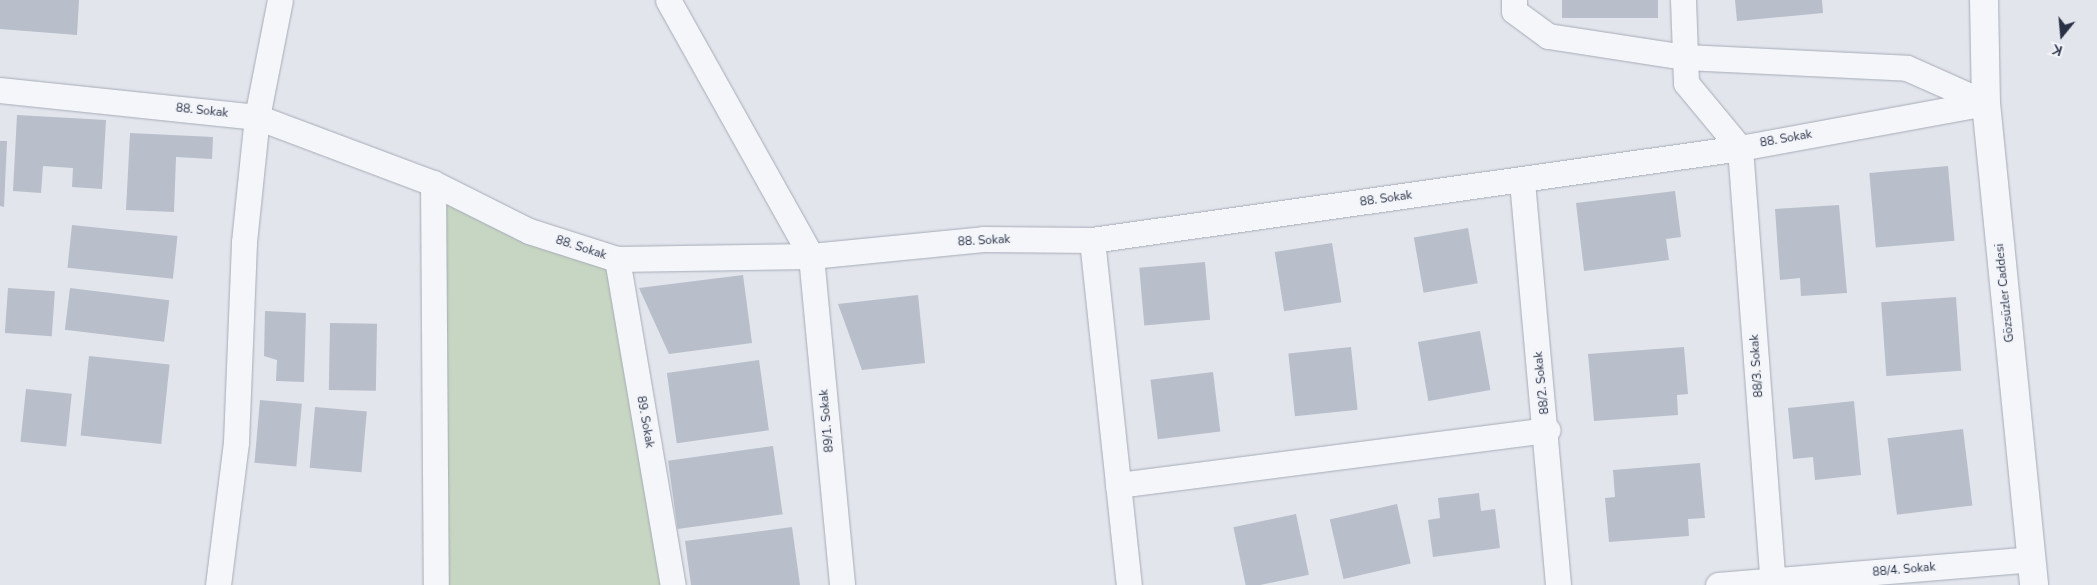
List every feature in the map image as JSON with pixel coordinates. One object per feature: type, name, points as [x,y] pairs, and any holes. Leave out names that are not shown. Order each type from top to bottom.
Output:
[{"type":"street","points":[[218,585],[236,442],[244,242],[257,117],[280,0]]},
{"type":"street","points":[[668,0],[811,256]]},
{"type":"street","points":[[1683,0],[1686,83],[1740,148]]},
{"type":"street","name":"Gözsüzler Caddesi","points":[[1984,0],[1986,103],[2033,572]]},
{"type":"street","points":[[1514,6],[1548,36],[1685,56],[1907,68],[1986,103]]},
{"type":"street","name":"88. Sokak","points":[[0,90],[257,117],[433,183],[529,231],[617,259],[811,256],[983,239],[1092,240],[1740,148],[1986,103]]},
{"type":"street","name":"88/3. Sokak","points":[[1740,148],[1773,583]]},
{"type":"street","name":"88/2. Sokak","points":[[1522,180],[1547,430],[1558,585]]},
{"type":"street","points":[[433,183],[436,585]]},
{"type":"street","points":[[1092,240],[1129,585]]},
{"type":"street","name":"89/1. Sokak","points":[[811,256],[842,585]]},
{"type":"street","name":"89. Sokak","points":[[617,259],[673,585]]},
{"type":"street","points":[[1118,485],[1547,430]]},
{"type":"street","name":"88/4. Sokak","points":[[1718,585],[2033,572]]},
{"type":"green space","points":[[442,198],[609,268],[664,585],[444,585]]},
{"type":"building","points":[[0,0],[79,0],[77,35],[0,29]]},
{"type":"building","points":[[1562,0],[1658,0],[1658,18],[1562,18]]},
{"type":"building","points":[[1735,0],[1822,0],[1823,13],[1737,21]]},
{"type":"building","points":[[17,115],[106,120],[102,189],[72,187],[73,168],[43,166],[41,193],[13,191]]},
{"type":"building","points":[[130,133],[213,137],[212,159],[176,157],[174,212],[126,210]]},
{"type":"building","points":[[0,141],[7,141],[4,207],[0,206]]},
{"type":"building","points":[[1948,166],[1955,241],[1876,248],[1869,173]]},
{"type":"building","points":[[1675,191],[1681,237],[1666,239],[1669,260],[1584,271],[1576,203]]},
{"type":"building","points":[[1839,205],[1847,293],[1801,296],[1800,278],[1780,280],[1775,209]]},
{"type":"building","points":[[72,225],[177,236],[173,279],[68,268]]},
{"type":"building","points":[[1468,228],[1478,283],[1424,293],[1414,238]]},
{"type":"building","points":[[1332,243],[1341,302],[1284,311],[1275,252]]},
{"type":"building","points":[[1205,262],[1210,320],[1144,326],[1139,268]]},
{"type":"building","points":[[743,275],[752,343],[669,354],[639,288]]},
{"type":"building","points":[[8,288],[55,291],[52,336],[5,333]]},
{"type":"building","points":[[70,288],[169,300],[164,342],[65,330]]},
{"type":"building","points":[[918,295],[925,363],[862,370],[838,304]]},
{"type":"building","points":[[1956,297],[1961,371],[1886,376],[1881,302]]},
{"type":"building","points":[[265,311],[306,313],[304,382],[276,381],[277,360],[264,356]]},
{"type":"building","points":[[330,323],[377,324],[376,391],[329,390]]},
{"type":"building","points":[[1480,331],[1490,390],[1428,401],[1418,342]]},
{"type":"building","points":[[1351,347],[1358,410],[1295,416],[1288,354]]},
{"type":"building","points":[[1684,347],[1688,394],[1677,395],[1678,415],[1594,421],[1588,354]]},
{"type":"building","points":[[89,356],[170,364],[161,444],[81,436]]},
{"type":"building","points":[[759,360],[769,430],[677,443],[667,373]]},
{"type":"building","points":[[1213,372],[1220,432],[1158,439],[1150,380]]},
{"type":"building","points":[[26,389],[72,394],[66,447],[20,442]]},
{"type":"building","points":[[260,400],[302,404],[296,466],[255,463]]},
{"type":"building","points":[[1854,401],[1861,475],[1815,480],[1813,457],[1793,459],[1788,408]]},
{"type":"building","points":[[315,407],[367,412],[361,472],[310,468]]},
{"type":"building","points":[[1963,429],[1972,505],[1897,515],[1888,438]]},
{"type":"building","points":[[773,446],[783,514],[678,529],[668,461]]},
{"type":"building","points":[[1700,463],[1705,518],[1688,519],[1689,536],[1609,542],[1605,498],[1615,497],[1613,470]]},
{"type":"building","points":[[1479,493],[1481,511],[1495,509],[1500,548],[1433,557],[1428,520],[1440,518],[1438,498]]},
{"type":"building","points":[[1397,504],[1411,563],[1343,579],[1330,520]]},
{"type":"building","points":[[1296,514],[1309,575],[1260,585],[1246,585],[1233,527]]},
{"type":"building","points":[[792,527],[800,585],[691,585],[685,541]]}]
